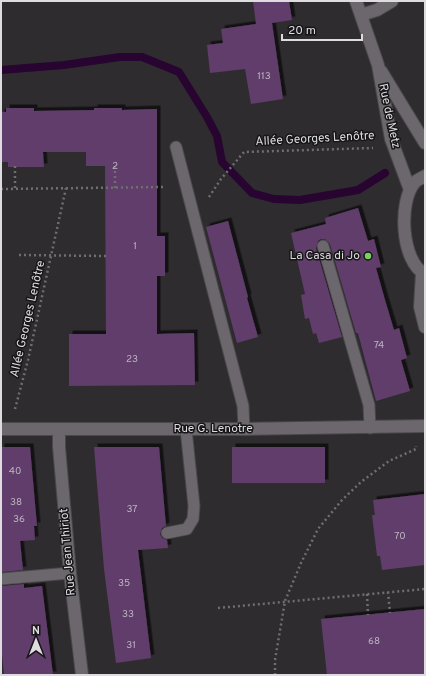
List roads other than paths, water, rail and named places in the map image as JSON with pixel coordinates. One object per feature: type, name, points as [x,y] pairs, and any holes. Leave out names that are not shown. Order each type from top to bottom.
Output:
[{"type":"street","name":"Rue de Metz","points":[[356,1],[378,65],[391,139],[410,190]]},
{"type":"street","points":[[361,15],[377,10],[392,1]]},
{"type":"street","name":"Rue de Metz","points":[[378,65],[425,143]]},
{"type":"street","points":[[425,176],[415,182],[410,190],[405,205],[404,222],[405,235],[412,261],[423,273],[420,307],[425,327]]},
{"type":"street","name":"Rue G. Lenotre","points":[[6,429],[244,430],[420,427]]},
{"type":"street","name":"Rue Jean Thiriot","points":[[59,429],[59,447],[70,573],[82,675]]},
{"type":"lane","points":[[176,147],[243,406],[244,430]]},
{"type":"lane","points":[[324,246],[369,405],[370,428]]},
{"type":"lane","points":[[167,533],[187,529],[193,519],[194,506],[186,430]]},
{"type":"lane","points":[[1,579],[70,573]]},
{"type":"waterway","points":[[1,70],[64,65],[120,57],[142,57],[179,72],[217,136],[222,162],[252,193],[274,199],[300,200],[358,190],[385,173]]},
{"type":"place","name":"La Casa di Jo","points":[[368,256]]}]
